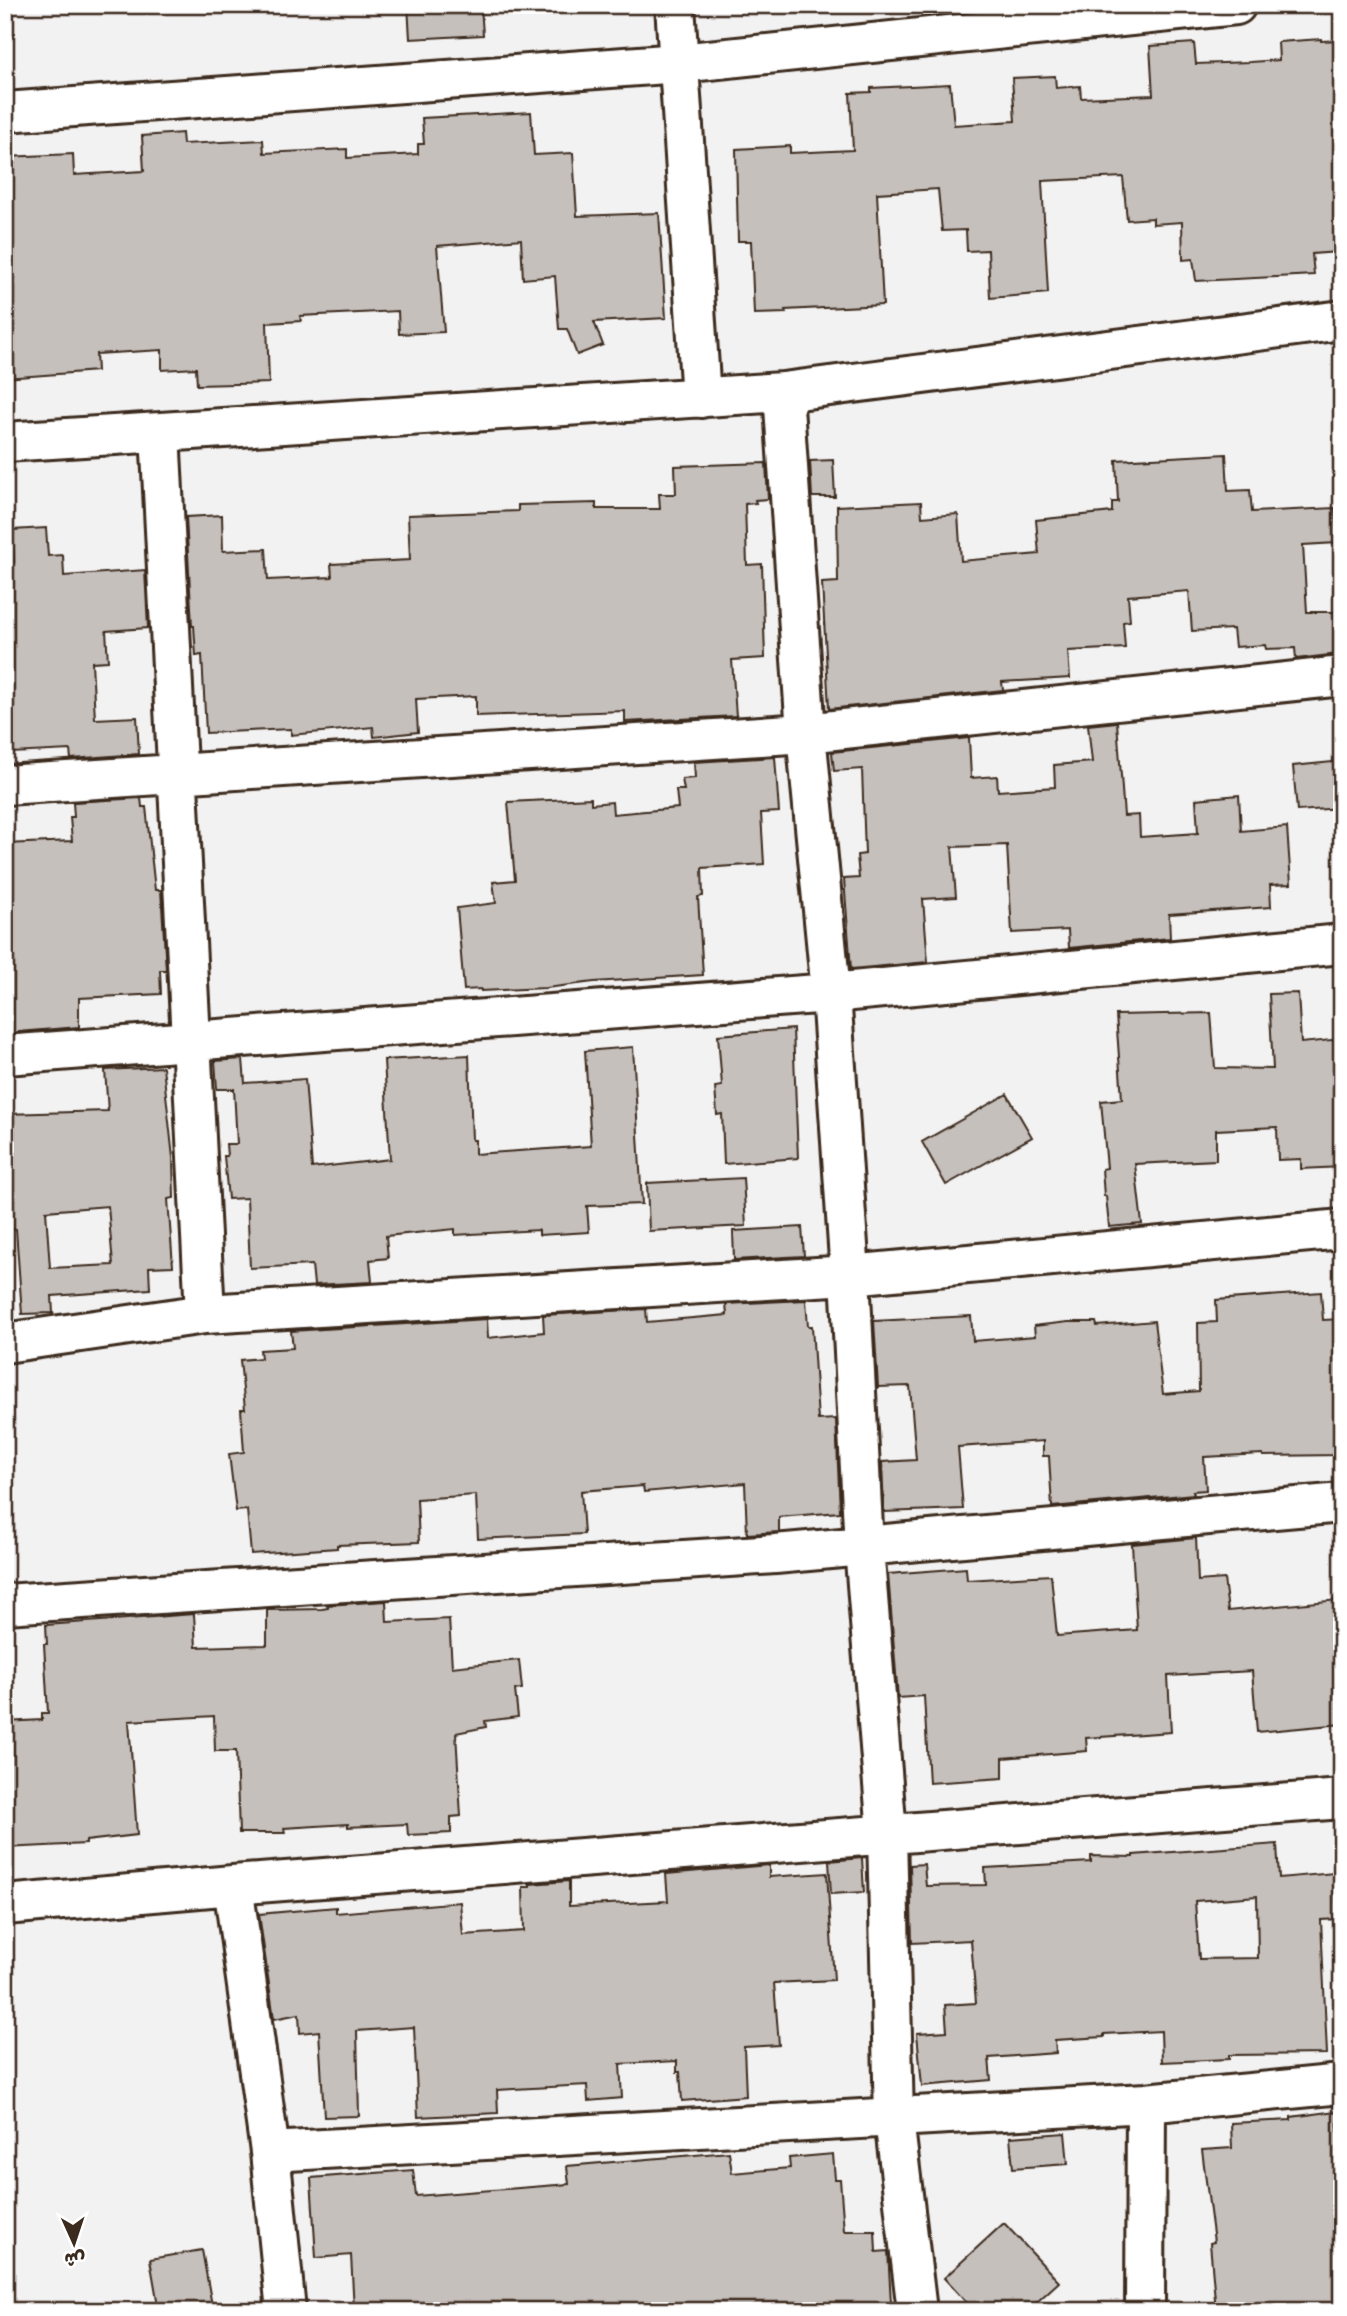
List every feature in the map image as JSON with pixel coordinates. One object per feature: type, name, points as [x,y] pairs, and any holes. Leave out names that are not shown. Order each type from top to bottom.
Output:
[{"type":"street","points":[[676,5],[701,398]]},
{"type":"street","points":[[5,112],[680,62],[1236,5]]},
{"type":"street","points":[[5,442],[783,392],[1342,320]]},
{"type":"street","points":[[783,392],[806,733],[831,993],[850,1275],[864,1547],[887,1834],[894,2119],[917,2311]]},
{"type":"street","points":[[160,432],[205,1314]]},
{"type":"street","points":[[5,785],[806,733],[1342,676]]},
{"type":"street","points":[[5,1055],[831,993],[1342,944]]},
{"type":"street","points":[[5,1343],[205,1314],[850,1275],[1342,1229]]},
{"type":"street","points":[[5,1604],[864,1547],[1342,1503]]},
{"type":"street","points":[[5,1905],[1342,1800]]},
{"type":"street","points":[[233,1885],[270,2152],[286,2311]]},
{"type":"street","points":[[270,2152],[1146,2104],[1342,2084]]},
{"type":"street","points":[[1145,2311],[1146,2104]]},
{"type":"building","points":[[408,5],[481,5],[483,35],[410,39]]},
{"type":"building","points":[[1342,40],[1342,216],[1336,216],[1338,252],[1312,254],[1314,275],[1196,281],[1193,259],[1183,260],[1182,222],[1153,224],[1153,218],[1127,220],[1123,177],[1042,181],[1048,293],[990,298],[988,250],[967,251],[966,230],[942,231],[938,189],[877,193],[883,305],[754,314],[751,241],[738,241],[736,149],[790,146],[790,153],[853,150],[850,93],[871,92],[871,88],[950,84],[954,125],[1015,121],[1012,78],[1055,76],[1056,88],[1080,86],[1081,98],[1153,95],[1150,46],[1194,43],[1196,64],[1250,62],[1279,60],[1278,42]]},
{"type":"building","points":[[531,112],[534,155],[573,153],[577,216],[659,213],[666,318],[594,322],[603,345],[577,355],[567,329],[559,329],[555,276],[523,279],[521,239],[437,246],[444,332],[399,334],[398,311],[300,316],[301,321],[267,323],[269,383],[197,385],[196,368],[162,370],[162,350],[96,354],[97,371],[5,378],[5,157],[73,154],[74,175],[144,171],[142,136],[182,133],[183,144],[263,140],[264,153],[347,149],[347,158],[418,154],[418,144],[424,144],[422,118]]},
{"type":"building","points":[[1226,454],[1228,491],[1250,490],[1252,512],[1335,508],[1337,543],[1303,545],[1307,612],[1335,612],[1338,654],[1296,659],[1295,648],[1266,649],[1265,645],[1235,647],[1233,629],[1192,631],[1189,591],[1128,596],[1130,621],[1123,622],[1125,648],[1068,651],[1070,678],[1002,682],[1003,690],[829,709],[822,583],[838,582],[837,506],[921,502],[922,517],[958,514],[961,561],[1039,554],[1036,520],[1112,512],[1112,502],[1118,502],[1116,460]]},
{"type":"building","points":[[833,460],[835,497],[812,497],[810,461]]},
{"type":"building","points":[[766,463],[768,499],[745,504],[747,565],[762,564],[765,658],[732,660],[736,716],[625,722],[625,711],[476,716],[476,696],[416,699],[418,732],[374,737],[373,727],[291,735],[291,729],[206,733],[202,655],[196,656],[192,626],[186,517],[222,515],[223,551],[266,549],[268,580],[332,577],[331,564],[410,560],[408,515],[518,511],[518,505],[596,503],[596,509],[660,509],[659,494],[676,494],[675,466]]},
{"type":"building","points":[[46,528],[48,556],[63,555],[64,576],[145,570],[148,628],[106,631],[108,661],[92,662],[95,719],[137,717],[139,754],[71,759],[70,750],[11,753],[9,726],[5,726],[5,563],[14,562],[12,530]]},
{"type":"building","points":[[1117,722],[1124,816],[1139,815],[1140,837],[1198,833],[1196,799],[1239,795],[1241,831],[1287,827],[1291,884],[1270,885],[1271,907],[1169,914],[1170,938],[1069,948],[1068,930],[1012,933],[1007,845],[952,847],[956,897],[923,899],[928,962],[851,969],[844,879],[859,878],[857,855],[865,854],[862,769],[834,771],[832,752],[969,738],[971,778],[997,776],[998,791],[1055,787],[1054,765],[1092,762],[1088,725]]},
{"type":"building","points":[[775,757],[779,812],[761,813],[764,864],[702,868],[703,896],[698,897],[703,975],[546,988],[464,990],[457,908],[496,903],[493,882],[515,880],[508,802],[591,798],[591,804],[612,802],[613,814],[678,808],[676,790],[684,790],[682,779],[695,778],[694,762]]},
{"type":"building","points":[[1342,761],[1342,808],[1297,811],[1293,766]]},
{"type":"building","points":[[141,798],[142,807],[146,807],[155,890],[161,890],[166,970],[160,970],[161,994],[79,998],[79,1027],[5,1033],[5,844],[72,841],[70,817],[74,817],[73,802]]},
{"type":"building","points":[[1298,993],[1301,1043],[1342,1039],[1342,1167],[1301,1169],[1301,1159],[1278,1160],[1277,1127],[1216,1130],[1216,1160],[1135,1164],[1142,1224],[1109,1227],[1102,1169],[1107,1168],[1101,1101],[1122,1099],[1116,1015],[1211,1013],[1215,1068],[1273,1069],[1269,994]]},
{"type":"building","points":[[793,1029],[798,1158],[724,1164],[722,1114],[717,1115],[715,1087],[722,1086],[718,1035]]},
{"type":"building","points":[[633,1047],[642,1204],[587,1206],[589,1232],[539,1235],[539,1230],[455,1235],[455,1229],[386,1236],[388,1258],[370,1260],[372,1282],[314,1285],[312,1265],[250,1268],[247,1198],[228,1199],[224,1156],[227,1156],[226,1144],[237,1144],[234,1089],[217,1089],[215,1061],[243,1059],[245,1083],[305,1079],[312,1168],[390,1159],[384,1060],[469,1055],[472,1140],[475,1140],[475,1154],[591,1146],[585,1051]]},
{"type":"building","points":[[163,1067],[173,1158],[174,1198],[168,1199],[173,1266],[149,1267],[150,1289],[52,1296],[53,1313],[22,1314],[16,1229],[5,1230],[5,1114],[108,1111],[105,1070]],"holes":[[[108,1206],[113,1265],[50,1268],[46,1211]]]},
{"type":"building","points":[[1007,1094],[1032,1137],[946,1185],[922,1142]]},
{"type":"building","points":[[743,1178],[746,1226],[649,1231],[647,1183]]},
{"type":"building","points":[[802,1227],[804,1256],[734,1260],[733,1231]]},
{"type":"building","points":[[1321,1292],[1323,1320],[1342,1319],[1342,1455],[1263,1454],[1204,1457],[1206,1490],[1193,1491],[1194,1494],[1052,1507],[1049,1456],[1043,1456],[1043,1441],[958,1447],[963,1509],[884,1512],[882,1462],[916,1460],[910,1386],[878,1387],[874,1321],[971,1316],[973,1341],[1035,1336],[1034,1326],[1068,1322],[1096,1322],[1097,1326],[1154,1321],[1163,1394],[1199,1391],[1198,1323],[1217,1322],[1216,1300]]},
{"type":"building","points":[[806,1300],[808,1326],[812,1326],[818,1420],[836,1419],[840,1512],[779,1517],[779,1532],[747,1534],[745,1483],[644,1492],[643,1486],[581,1491],[584,1534],[478,1539],[476,1495],[417,1499],[419,1542],[337,1545],[337,1548],[251,1554],[247,1510],[236,1511],[229,1454],[244,1452],[241,1409],[245,1409],[240,1360],[261,1358],[260,1350],[293,1348],[291,1331],[487,1319],[488,1338],[544,1332],[543,1315],[646,1309],[647,1322],[727,1315],[726,1304]]},
{"type":"building","points":[[1196,1538],[1198,1581],[1224,1579],[1228,1611],[1338,1600],[1342,1650],[1342,1724],[1257,1732],[1252,1671],[1168,1676],[1171,1732],[1086,1738],[1087,1751],[1003,1758],[1003,1778],[929,1783],[924,1696],[898,1698],[888,1574],[966,1568],[967,1580],[1051,1575],[1057,1636],[1137,1630],[1132,1544]]},
{"type":"building","points":[[386,1601],[387,1622],[449,1619],[452,1667],[519,1660],[522,1689],[515,1690],[518,1717],[485,1721],[486,1727],[456,1733],[461,1816],[451,1817],[451,1833],[408,1835],[407,1824],[348,1827],[348,1824],[284,1828],[285,1833],[239,1833],[236,1751],[215,1751],[214,1716],[129,1721],[137,1835],[86,1841],[86,1844],[5,1848],[5,1722],[42,1720],[42,1713],[48,1713],[44,1644],[47,1644],[46,1625],[194,1614],[196,1647],[267,1645],[267,1610],[322,1609],[328,1608],[327,1605]]},
{"type":"building","points":[[1277,1844],[1279,1878],[1334,1873],[1338,1919],[1321,1920],[1327,2054],[1229,2055],[1229,2059],[1162,2062],[1161,2031],[1104,2034],[1104,2037],[1055,2040],[1056,2053],[989,2058],[991,2080],[922,2086],[917,2033],[947,2031],[945,2005],[976,2003],[971,1940],[912,1943],[910,1865],[924,1864],[926,1886],[986,1885],[985,1868],[1091,1862],[1091,1856]],"holes":[[[1257,1896],[1258,1958],[1199,1959],[1195,1901]]]},
{"type":"building","points":[[862,1858],[864,1892],[831,1894],[829,1861]]},
{"type":"building","points":[[769,1865],[769,1877],[827,1873],[834,1980],[774,1983],[779,2045],[744,2047],[746,2096],[682,2101],[677,2061],[620,2064],[622,2098],[588,2101],[587,2085],[497,2090],[498,2113],[418,2117],[414,2027],[357,2031],[359,2116],[324,2117],[319,2031],[300,2033],[299,2014],[274,2019],[259,1914],[336,1907],[336,1913],[460,1902],[463,1935],[524,1931],[523,1887],[530,1887],[530,1884],[569,1881],[569,1906],[668,1901],[666,1874]]},
{"type":"building","points":[[1337,2111],[1342,2223],[1342,2311],[1216,2311],[1210,2243],[1214,2242],[1202,2150],[1232,2148],[1231,2123],[1291,2120],[1291,2117]]},
{"type":"building","points":[[1065,2133],[1068,2164],[1013,2168],[1010,2137]]},
{"type":"building","points":[[729,2152],[732,2173],[790,2168],[789,2158],[833,2154],[835,2179],[840,2179],[844,2231],[875,2231],[876,2252],[888,2251],[891,2303],[851,2304],[851,2311],[393,2311],[393,2307],[354,2310],[351,2255],[316,2258],[311,2178],[413,2170],[416,2196],[569,2184],[567,2166]]},
{"type":"building","points":[[1004,2223],[1059,2282],[1027,2311],[974,2311],[944,2278]]},
{"type":"building","points":[[202,2250],[213,2311],[159,2311],[150,2259]]}]
